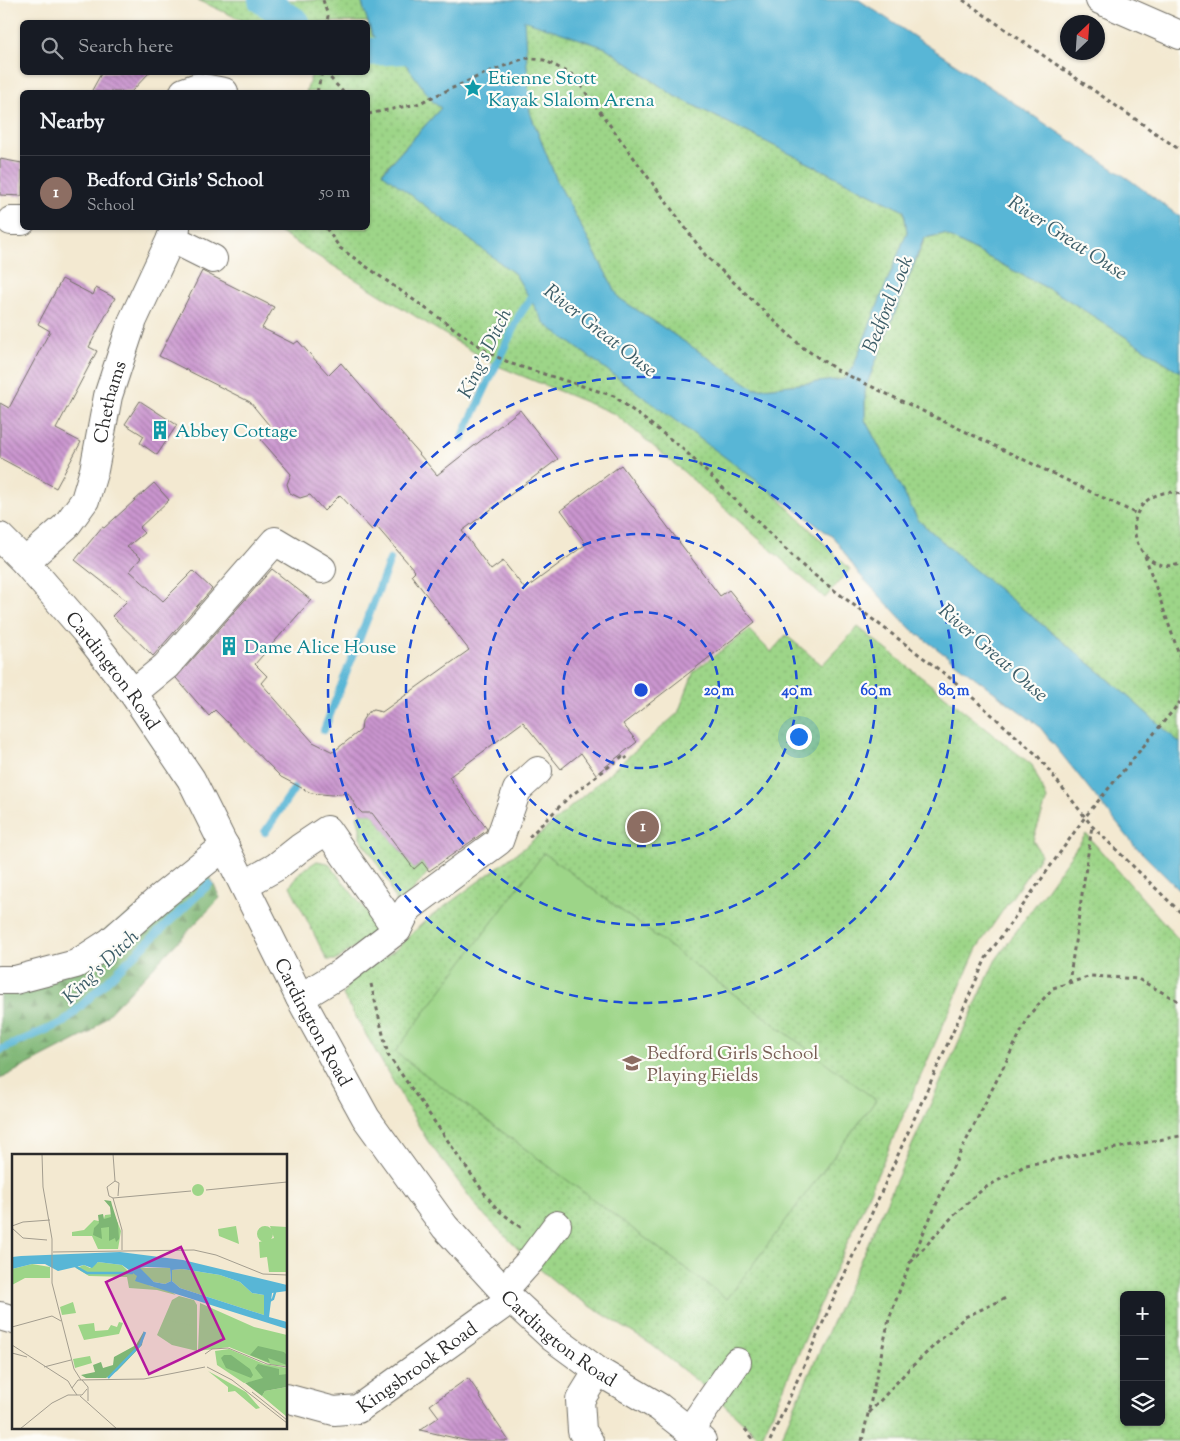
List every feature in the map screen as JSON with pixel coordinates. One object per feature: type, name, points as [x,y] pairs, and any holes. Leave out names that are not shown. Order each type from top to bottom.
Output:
[{"type":"street","points":[[1100,0],[1180,35]]},
{"type":"street","points":[[190,90],[198,87],[214,90]]},
{"type":"street","points":[[174,233],[213,259]]},
{"type":"street","name":"Chethams","points":[[25,562],[66,526],[85,500],[94,470],[108,396],[132,320],[174,233]]},
{"type":"street","name":"Cardington Road","points":[[0,537],[25,562],[85,631],[133,693],[191,779],[300,998],[366,1118],[445,1227],[507,1295],[553,1338],[598,1371],[659,1407],[696,1436]]},
{"type":"street","points":[[133,693],[166,666],[275,541],[322,569]]},
{"type":"street","points":[[300,998],[341,973],[397,930],[408,908],[498,841],[509,807],[517,790],[538,771]]},
{"type":"street","points":[[244,886],[276,867],[327,830],[397,930]]},
{"type":"street","points":[[0,980],[15,980],[76,964],[110,942],[160,898],[225,846]]},
{"type":"street","name":"Kingsbrook Road","points":[[288,1399],[334,1411],[358,1409],[507,1295],[556,1225]]},
{"type":"street","points":[[696,1436],[737,1362]]},
{"type":"street","points":[[589,1441],[582,1431],[580,1400],[598,1371]]},
{"type":"path","points":[[323,0],[327,20]]},
{"type":"path","points":[[963,0],[1180,150]]},
{"type":"path","points":[[370,114],[417,104],[478,76],[525,58],[544,60],[572,75],[706,256],[802,347],[837,370],[1137,514]]},
{"type":"path","points":[[318,90],[323,75]]},
{"type":"path","points":[[327,75],[340,90]]},
{"type":"path","points":[[327,230],[340,248],[489,353],[512,364],[614,396],[682,448],[805,568],[954,681],[1037,755],[1092,826],[1180,912]]},
{"type":"path","points":[[1180,494],[1164,492],[1152,497],[1143,504],[1137,514],[1134,525],[1134,536],[1138,546],[1145,555],[1155,562],[1165,565],[1180,564]]},
{"type":"path","points":[[1145,555],[1180,657]]},
{"type":"path","points":[[770,1441],[986,958],[1085,817],[1180,702]]},
{"type":"path","points":[[1069,983],[1092,826]]},
{"type":"path","points":[[862,1441],[889,1319],[909,1264],[953,1167],[1030,1014],[1053,988],[1091,976],[1138,979],[1180,1002]]},
{"type":"path","points":[[370,980],[388,1056],[484,1194],[498,1210],[528,1232]]},
{"type":"path","points":[[909,1264],[953,1216],[983,1188],[1026,1166],[1180,1136]]},
{"type":"path","points":[[868,1413],[908,1370],[966,1317],[1006,1298]]},
{"type":"path","points":[[745,1429],[755,1441]]},
{"type":"green space","points":[[198,0],[361,0],[367,20],[242,20]]},
{"type":"green space","points":[[524,19],[606,48],[673,95],[904,211],[907,232],[853,367],[845,379],[755,389],[619,298],[557,181],[530,113],[526,68],[435,103],[441,108],[382,172],[515,274],[545,324],[771,491],[850,569],[825,598],[684,472],[615,414],[493,364],[275,230],[370,230],[370,90],[307,90],[311,75],[370,75],[370,28],[372,35]]},
{"type":"green space","points":[[944,234],[1062,296],[1180,372],[1180,743],[1106,677],[970,566],[918,520],[865,420],[865,389],[925,238]]},
{"type":"green space","points":[[858,627],[1032,765],[1047,799],[1033,840],[1041,855],[977,948],[761,1439],[707,1389],[652,1345],[565,1290],[530,1261],[481,1212],[427,1140],[343,995],[349,982],[395,950],[425,921],[525,847],[678,713],[694,671],[749,630],[771,652],[786,635],[822,665]]},
{"type":"green space","points":[[362,813],[372,813],[414,869],[422,862],[429,871],[399,906],[391,891],[390,884],[360,837],[357,816]]},
{"type":"green space","points":[[1086,834],[1180,941],[1180,1441],[779,1441],[995,961]]},
{"type":"green space","points":[[544,853],[876,1100],[727,1299],[395,1052]]},
{"type":"green space","points":[[317,861],[328,863],[366,911],[376,930],[337,960],[327,960],[290,886],[300,872]]},
{"type":"green space","points":[[204,864],[220,898],[91,1032],[0,1079],[0,990],[15,990]]},
{"type":"water","points":[[361,0],[859,0],[1130,180],[1180,217],[1180,372],[1062,296],[944,234],[924,238],[865,389],[865,420],[918,520],[970,566],[1106,677],[1180,743],[1180,891],[1135,846],[1039,726],[911,629],[859,574],[834,538],[545,324],[515,274],[382,173],[441,108],[434,103],[407,66],[372,35],[370,20],[367,20]],"holes":[[[524,20],[606,48],[673,95],[904,211],[907,232],[853,367],[845,379],[755,389],[619,298],[557,181],[530,113]]]},
{"type":"building","points":[[100,75],[147,75],[133,90],[92,90]]},
{"type":"building","points":[[0,159],[20,163],[20,196],[0,195]]},
{"type":"building","points":[[202,271],[274,307],[262,328],[294,344],[298,341],[329,375],[341,363],[437,475],[520,410],[558,459],[462,531],[491,570],[503,561],[525,589],[586,544],[561,510],[621,465],[720,596],[729,590],[755,622],[623,724],[637,742],[596,774],[581,753],[561,769],[523,722],[449,777],[487,829],[486,831],[429,871],[422,862],[414,869],[372,813],[362,813],[348,793],[332,795],[311,793],[281,777],[215,710],[209,716],[176,678],[272,569],[311,600],[255,664],[267,676],[261,683],[313,742],[333,752],[361,730],[362,721],[367,713],[373,710],[382,712],[469,650],[411,575],[415,571],[376,526],[372,530],[340,495],[324,511],[310,495],[300,498],[290,493],[287,484],[291,474],[261,440],[273,430],[250,402],[159,356]]},
{"type":"building","points":[[62,279],[93,295],[96,288],[115,298],[89,347],[97,351],[56,429],[81,442],[56,488],[0,458],[0,403],[9,408],[50,331],[38,324]]},
{"type":"building","name":"Abbey Cottage","points":[[140,401],[177,425],[157,455],[140,443],[144,436],[125,424]]},
{"type":"building","points":[[154,483],[169,500],[139,528],[144,533],[127,547],[141,558],[130,571],[163,601],[193,571],[212,589],[153,656],[112,616],[127,601],[75,560],[102,527],[104,528]]},
{"type":"building","points":[[468,1378],[509,1441],[468,1441],[420,1430],[439,1417],[430,1405]]},
{"type":"waterway","points":[[262,0],[293,20]]},
{"type":"waterway","points":[[370,52],[426,49]]},
{"type":"waterway","name":"King's Ditch","points":[[462,438],[519,316],[535,292]]},
{"type":"waterway","name":"King's Ditch","points":[[324,730],[390,560]]},
{"type":"waterway","name":"King's Ditch","points":[[265,832],[294,789]]},
{"type":"waterway","name":"King's Ditch","points":[[0,1050],[64,1022],[209,884]]},
{"type":"place","name":"Etienne Stott Kayak Slalom Arena","points":[[473,88]]},
{"type":"place","name":"Abbey Cottage","points":[[160,430]]},
{"type":"place","name":"Dame Alice House","points":[[229,646]]},
{"type":"place","name":"Bedford Girls' School","points":[[643,827]]},
{"type":"place","name":"Bedford Girls School Playing Fields","points":[[632,1063]]},
{"type":"water label","name":"River Great Ouse","points":[[1068,237]]},
{"type":"water label","name":"Bedford Lock","points":[[887,304]]},
{"type":"water label","name":"River Great Ouse","points":[[601,330]]},
{"type":"water label","name":"River Great Ouse","points":[[994,652]]}]
